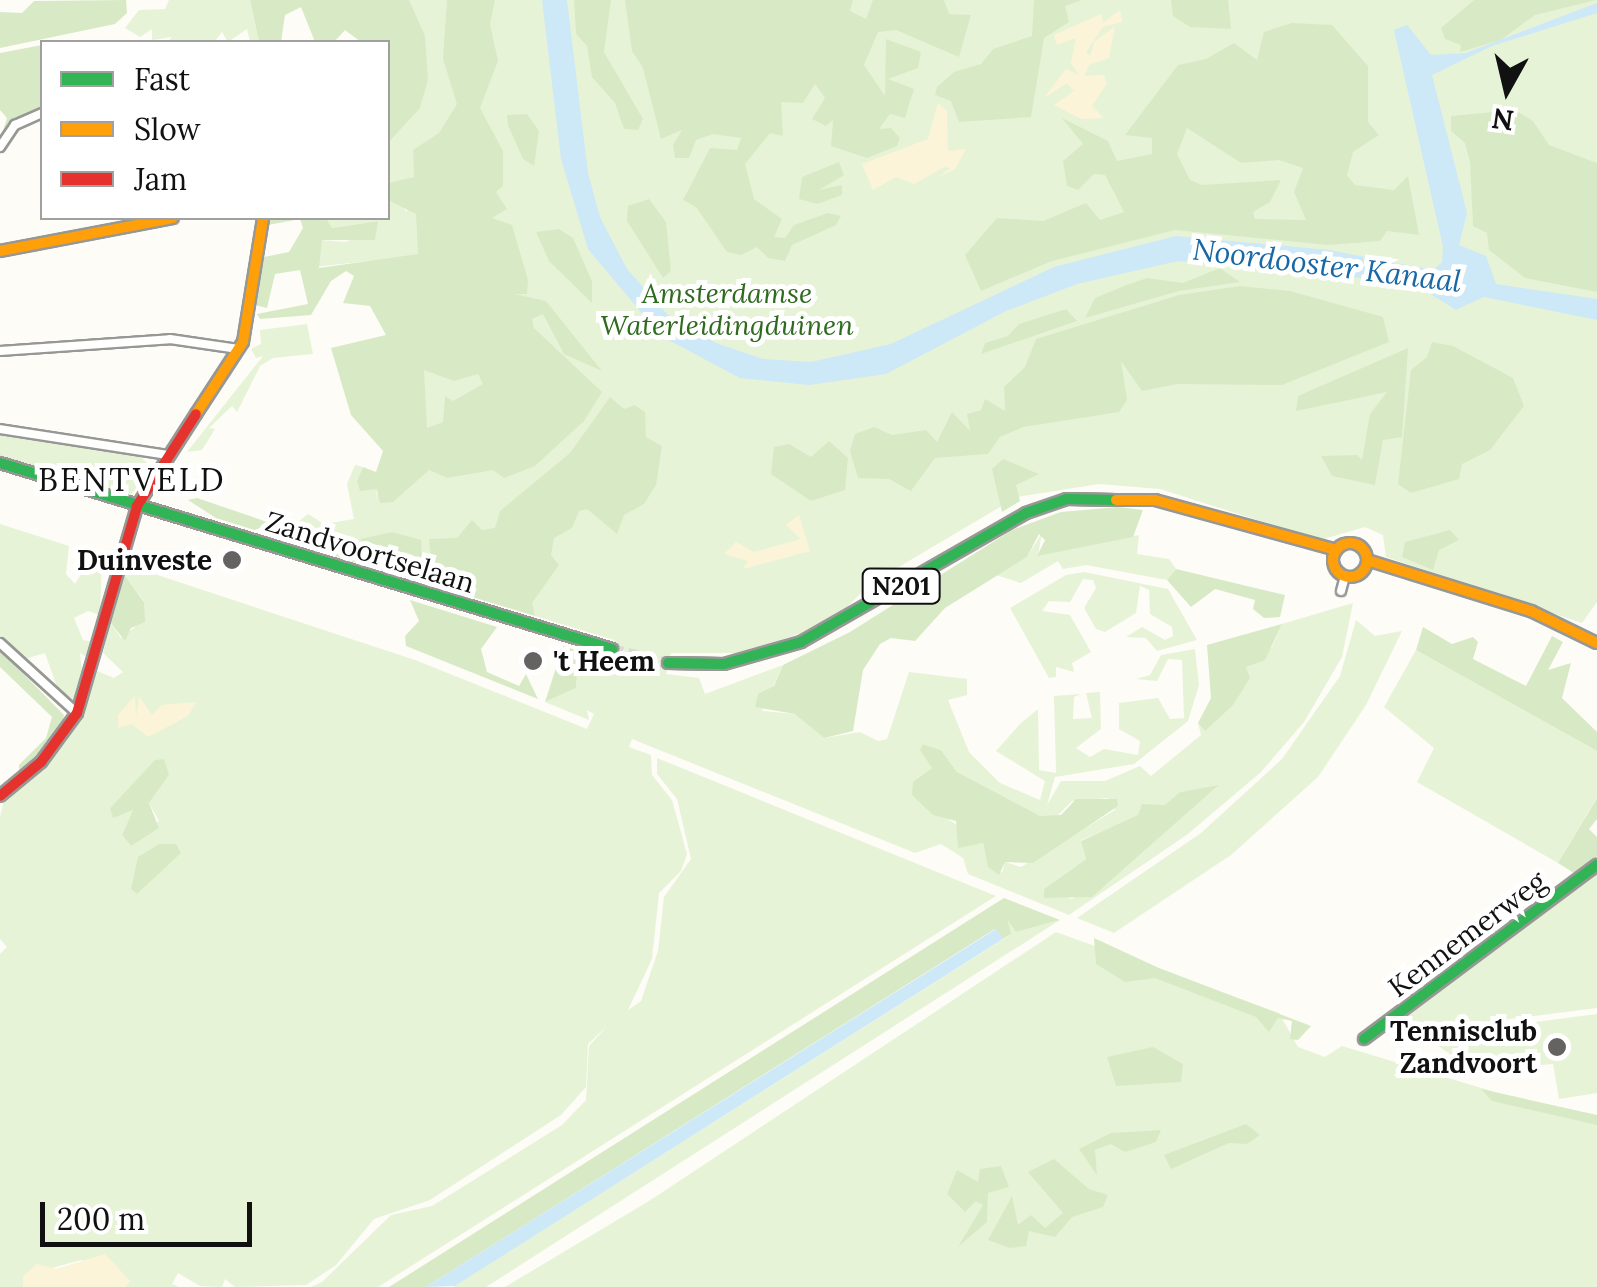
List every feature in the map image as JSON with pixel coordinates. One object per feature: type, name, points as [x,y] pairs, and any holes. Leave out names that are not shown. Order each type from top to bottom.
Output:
[{"type":"main road","points":[[0,251],[163,220]]},
{"type":"main road","points":[[0,796],[42,762],[77,713],[137,506],[238,349],[263,220]]},
{"type":"main road","name":"Zandvoortselaan","points":[[0,463],[612,649]]},
{"type":"main road","name":"N201","points":[[668,663],[724,664],[801,642],[1026,512],[1067,499],[1155,500],[1334,555],[1356,544],[1366,564],[1436,580],[1532,612],[1597,643]]},
{"type":"main road","points":[[1334,555],[1345,576],[1366,564]]},
{"type":"main road","name":"Kennemerweg","points":[[1364,1039],[1597,865]]},
{"type":"street","points":[[0,147],[16,125],[40,114]]},
{"type":"street","points":[[0,351],[170,339],[238,349]]},
{"type":"street","points":[[0,429],[168,455]]},
{"type":"street","points":[[1340,591],[1345,576]]},
{"type":"street","points":[[0,643],[77,713]]},
{"type":"green space","points":[[126,0],[127,13],[115,24],[0,48],[0,12],[22,13],[34,1]]},
{"type":"green space","points":[[169,0],[250,0],[259,40],[250,40],[247,29],[231,40],[222,32],[216,40],[152,40],[152,29],[140,37],[125,28],[139,10],[165,9]]},
{"type":"green space","points":[[250,0],[409,0],[425,36],[428,80],[420,108],[390,141],[390,40],[358,40],[345,30],[336,40],[314,40],[301,7],[285,15],[281,40],[259,40]]},
{"type":"green space","name":"Amsterdamse Waterleidingduinen","points":[[401,0],[1597,0],[1597,602],[1582,623],[1386,557],[1383,535],[1365,527],[1320,540],[1160,489],[1099,484],[1017,497],[870,584],[838,616],[811,630],[741,653],[671,653],[666,674],[699,678],[705,694],[783,665],[762,711],[796,714],[824,738],[860,732],[878,741],[887,739],[909,672],[967,679],[967,695],[948,700],[969,752],[1000,783],[1040,800],[1045,781],[996,751],[1020,724],[1038,709],[1039,770],[1056,773],[1054,696],[1081,694],[1074,697],[1073,719],[1092,718],[1086,693],[1100,692],[1101,729],[1076,748],[1090,757],[1104,749],[1138,755],[1140,741],[1119,729],[1119,703],[1158,698],[1170,719],[1184,718],[1182,660],[1168,659],[1157,681],[1136,679],[1150,675],[1161,655],[1195,649],[1199,685],[1188,721],[1134,764],[1055,777],[1047,805],[1061,781],[1105,781],[1140,766],[1151,776],[1201,735],[1198,723],[1204,730],[1246,667],[1272,647],[1282,624],[1353,603],[1342,657],[1304,722],[1261,772],[1188,834],[1069,915],[968,874],[963,858],[941,844],[915,853],[632,739],[629,747],[651,755],[652,775],[672,800],[687,854],[681,871],[659,893],[652,959],[628,1010],[641,1001],[658,951],[664,897],[691,859],[677,799],[657,774],[657,758],[996,896],[378,1287],[311,1287],[322,1282],[391,1215],[432,1206],[562,1125],[586,1100],[589,1046],[607,1026],[588,1044],[586,1087],[561,1115],[430,1200],[374,1219],[336,1265],[306,1285],[235,1287],[225,1279],[222,1287],[200,1286],[178,1273],[172,1284],[179,1287],[125,1287],[130,1281],[81,1260],[23,1276],[23,1287],[0,1287],[0,954],[7,947],[0,939],[0,817],[4,799],[66,742],[97,671],[114,678],[123,672],[103,653],[110,622],[121,638],[135,627],[144,601],[123,573],[127,565],[415,660],[587,729],[594,714],[587,710],[589,720],[545,702],[576,688],[579,651],[608,665],[614,640],[535,616],[532,608],[333,557],[339,540],[273,520],[299,521],[308,514],[324,524],[354,519],[347,484],[355,465],[363,467],[357,481],[377,489],[376,501],[414,256],[314,267],[321,240],[346,242],[378,221],[332,228],[327,220],[390,220],[390,200],[400,201],[407,212],[410,179],[390,183],[390,140],[407,117]],"holes":[[[923,744],[941,750],[957,772],[1034,815],[1055,818],[1072,801],[1108,798],[1115,810],[1021,867],[1005,862],[1002,873],[987,862],[983,843],[913,795],[914,782],[932,768]],[[151,765],[169,775],[149,803],[159,821],[131,846],[122,835],[133,810],[110,808]],[[1218,786],[1119,873],[1072,899],[1044,889],[1086,859],[1081,840],[1166,805],[1180,792]]]},
{"type":"green space","points":[[447,0],[495,0],[490,24],[498,61],[480,108],[503,151],[503,186],[496,192],[507,209],[492,218],[512,225],[528,280],[527,294],[515,294],[546,301],[602,371],[564,354],[543,314],[532,319],[534,328],[602,392],[584,421],[535,466],[504,478],[493,470],[447,478],[429,470],[393,502],[380,503],[377,489],[360,491],[357,481],[363,467],[376,472],[383,451],[351,415],[331,348],[386,335],[370,306],[343,303],[354,276],[346,271],[331,281],[311,315],[260,319],[257,314],[308,304],[300,270],[275,274],[267,308],[255,305],[264,257],[289,252],[303,228],[300,220],[327,220],[332,228],[378,221],[375,240],[322,240],[319,268],[418,254],[416,214],[390,201],[390,183],[414,177],[413,150],[439,133],[457,104],[443,59]],"holes":[[[424,370],[454,381],[478,374],[483,384],[453,401],[445,396],[443,422],[427,428]]]},
{"type":"green space","points":[[574,0],[611,0],[604,52],[643,119],[638,130],[624,129],[615,103],[592,77],[587,46],[576,34]]},
{"type":"green space","points":[[625,0],[853,0],[850,11],[866,19],[873,0],[944,0],[949,14],[971,15],[959,57],[896,30],[878,32],[864,65],[885,96],[886,39],[921,52],[918,68],[888,79],[914,89],[905,118],[890,114],[879,129],[891,128],[900,138],[897,146],[867,158],[831,146],[833,120],[826,126],[812,119],[825,98],[815,84],[803,103],[781,102],[783,136],[770,133],[745,164],[754,199],[782,219],[774,237],[785,238],[794,225],[828,213],[841,216],[836,225],[792,245],[785,261],[768,258],[757,247],[741,255],[727,252],[696,207],[683,200],[710,148],[737,150],[741,138],[713,134],[696,140],[689,158],[675,158],[673,145],[682,130],[661,139],[643,68],[632,51]]},
{"type":"green space","points":[[1034,0],[1082,0],[1065,6],[1069,22],[1044,38],[1031,117],[959,122],[951,101],[935,95],[937,87],[954,72],[981,64],[993,49],[1032,36]]},
{"type":"green space","points":[[1171,0],[1228,0],[1231,29],[1190,27],[1173,16]]},
{"type":"green space","points":[[1474,0],[1596,0],[1535,15],[1501,40],[1460,52],[1461,45],[1445,39],[1441,28]]},
{"type":"green space","points":[[1292,23],[1332,25],[1368,66],[1368,122],[1379,135],[1353,152],[1347,175],[1355,185],[1394,190],[1408,176],[1419,235],[1387,231],[1380,241],[1328,245],[1175,230],[1052,261],[981,291],[965,255],[997,218],[1043,221],[1086,203],[1100,220],[1124,212],[1105,175],[1094,174],[1078,190],[1067,186],[1063,161],[1083,144],[1062,118],[1108,141],[1117,161],[1152,154],[1152,138],[1125,135],[1178,65],[1206,59],[1234,43],[1257,60],[1264,32]],"holes":[[[1187,128],[1241,163],[1279,160],[1303,168],[1294,192],[1306,220],[1255,219],[1253,212],[1270,202],[1281,180],[1202,185],[1190,180],[1177,154]]]},
{"type":"green space","points":[[40,45],[40,111],[20,118],[0,140],[7,118],[0,110],[0,53]]},
{"type":"green space","points":[[1515,110],[1533,121],[1549,145],[1597,163],[1597,292],[1525,278],[1489,250],[1487,233],[1473,226],[1470,162],[1465,143],[1451,131],[1451,116]]},
{"type":"green space","points":[[527,114],[539,131],[534,166],[523,159],[508,125],[507,115]]},
{"type":"green space","points":[[839,162],[844,175],[819,190],[842,185],[842,195],[817,204],[799,199],[802,177]]},
{"type":"green space","points":[[649,199],[666,222],[671,271],[663,278],[627,221],[628,206]]},
{"type":"green space","points":[[269,220],[295,220],[268,225]]},
{"type":"green space","points":[[559,229],[573,238],[592,281],[592,303],[549,261],[536,232]]},
{"type":"green space","points":[[1220,268],[1240,282],[1179,291],[1085,318],[1095,298],[1124,286],[1147,278],[1183,283]]},
{"type":"green space","points":[[1240,286],[1290,291],[1383,317],[1389,342],[1282,385],[1177,384],[1142,391],[1121,361],[1127,400],[1119,412],[1023,427],[1000,437],[988,454],[935,458],[911,491],[889,479],[858,478],[850,451],[855,434],[874,427],[892,435],[926,430],[937,442],[952,412],[970,431],[967,414],[981,410],[985,399],[1005,411],[1004,387],[1025,367],[1036,339],[1179,295]]},
{"type":"green space","points":[[1066,309],[1077,321],[981,354],[985,343],[1008,336],[1019,324]]},
{"type":"green space","points":[[307,324],[313,354],[273,358],[260,366],[237,412],[232,406],[209,428],[215,429],[202,450],[187,452],[263,356],[256,358],[251,349],[261,344],[260,330]]},
{"type":"green space","points":[[1432,342],[1453,346],[1513,378],[1524,406],[1490,450],[1462,464],[1459,479],[1411,493],[1398,484],[1411,370],[1427,357]]},
{"type":"green space","points":[[1408,348],[1402,437],[1383,440],[1375,485],[1332,476],[1321,456],[1357,455],[1362,460],[1370,414],[1387,392],[1296,411],[1298,396]]},
{"type":"green space","points":[[610,397],[624,409],[635,405],[645,412],[646,437],[662,446],[656,485],[644,504],[624,515],[617,534],[587,509],[579,511],[572,528],[554,538],[551,555],[559,565],[532,603],[535,616],[347,559],[349,549],[372,556],[360,539],[392,532],[421,540],[423,570],[432,573],[429,539],[457,538],[472,520],[482,530],[495,528],[500,511],[570,453]]},
{"type":"green space","points":[[0,431],[139,455],[152,468],[130,496],[101,489],[0,459]]},
{"type":"green space","points":[[829,441],[848,458],[845,490],[811,501],[771,474],[774,447],[789,444],[811,457]]},
{"type":"green space","points":[[1003,459],[1039,474],[1016,485],[1020,501],[1002,512],[992,469]]},
{"type":"green space","points":[[197,498],[344,548],[342,557],[216,518],[188,500]]},
{"type":"green space","points":[[1118,507],[1143,510],[1133,537],[1037,556],[1045,540],[1039,534],[1027,557],[945,608],[915,641],[891,638],[880,644],[863,670],[853,731],[824,738],[795,714],[755,707],[758,694],[774,686],[783,665],[850,632],[1012,530],[1061,512]]},
{"type":"green space","points":[[0,524],[69,546],[66,574],[75,584],[93,554],[102,557],[100,615],[88,611],[74,618],[83,640],[94,642],[90,659],[80,653],[83,680],[76,701],[58,690],[45,653],[25,659],[0,635]]},
{"type":"green space","points":[[1450,530],[1459,540],[1439,550],[1433,570],[1402,557],[1405,542]]},
{"type":"green space","points":[[1042,533],[1038,555],[1139,535],[1137,554],[1169,559],[1176,569],[1167,580],[1086,565],[1063,569],[1058,561],[1021,583],[996,575],[1027,557]]},
{"type":"green space","points":[[1176,569],[1285,595],[1280,617],[1264,618],[1253,609],[1255,600],[1215,589],[1191,607],[1167,580]]},
{"type":"green space","points":[[1084,572],[1168,589],[1197,640],[1157,651],[1146,638],[1126,637],[1142,627],[1165,640],[1173,636],[1172,627],[1150,614],[1149,590],[1140,586],[1136,613],[1105,632],[1096,629],[1084,608],[1096,588],[1093,580],[1083,579],[1070,602],[1049,601],[1042,611],[1070,615],[1091,652],[1072,663],[1074,672],[1056,667],[1056,677],[1049,678],[1010,608],[1066,575]]},
{"type":"green space","points":[[123,573],[144,602],[145,622],[131,628],[125,641],[110,622]]},
{"type":"green space","points":[[410,600],[497,627],[481,649],[487,672],[519,686],[526,674],[538,699],[406,646],[405,636],[419,621]]},
{"type":"green space","points":[[1356,620],[1375,636],[1402,631],[1366,705],[1318,777],[1231,855],[1114,933],[1077,918],[1201,833],[1282,759],[1340,676]]},
{"type":"green space","points":[[1282,624],[1265,660],[1246,667],[1250,678],[1233,705],[1205,731],[1198,723],[1211,698],[1207,645]]},
{"type":"green space","points":[[1423,627],[1452,644],[1473,637],[1478,642],[1473,659],[1526,686],[1552,636],[1563,642],[1548,670],[1571,663],[1562,698],[1597,732],[1597,751],[1416,650]]},
{"type":"green space","points":[[563,646],[579,651],[576,688],[545,702]]},
{"type":"green space","points":[[0,650],[64,715],[61,728],[19,775],[19,765],[46,738],[52,717],[0,667]]},
{"type":"green space","points":[[1416,650],[1597,751],[1597,797],[1558,863],[1417,782],[1434,748],[1384,707]]},
{"type":"green space","points":[[923,744],[941,750],[957,772],[1040,816],[1061,815],[1076,799],[1117,799],[1118,806],[1033,863],[1005,862],[999,875],[988,867],[983,843],[958,848],[956,821],[933,815],[912,795],[913,782],[932,768],[920,750]]},
{"type":"green space","points":[[164,759],[169,775],[149,803],[159,828],[131,846],[122,835],[133,810],[113,818],[110,808],[155,760]]},
{"type":"green space","points":[[1219,785],[1092,897],[1044,898],[1044,889],[1086,859],[1081,841],[1138,815],[1142,804],[1165,805],[1180,792]]},
{"type":"green space","points":[[1597,798],[1597,819],[1589,829],[1597,837],[1597,856],[1577,875],[1558,863]]},
{"type":"green space","points":[[159,844],[176,844],[181,853],[137,894],[131,889],[138,857]]},
{"type":"green space","points":[[1597,866],[1597,1008],[1501,1020],[1496,1027],[1597,1014],[1597,1093],[1559,1099],[1553,1064],[1473,1070],[1402,1021],[1400,1017],[1511,939]]},
{"type":"green space","points":[[1004,898],[1060,920],[1016,932],[1008,921],[1011,934],[1003,939],[995,929],[426,1287],[389,1287]]},
{"type":"green space","points":[[1060,920],[486,1287],[453,1287],[1010,935],[1008,921],[1016,932]]},
{"type":"green space","points":[[1056,932],[1279,1013],[1298,1047],[1325,1057],[1342,1046],[1597,1123],[1597,1287],[505,1287],[649,1201]]},
{"type":"green space","points":[[1094,938],[1159,968],[1311,1026],[1298,1040],[1290,1039],[1292,1021],[1278,1018],[1269,1032],[1256,1017],[1155,978],[1125,982],[1096,964]]},
{"type":"green space","points":[[1153,1047],[1183,1064],[1181,1082],[1116,1086],[1107,1057]]},
{"type":"green space","points":[[1481,1089],[1597,1115],[1597,1125],[1492,1101]]},
{"type":"green space","points":[[1246,1124],[1260,1135],[1247,1144],[1229,1143],[1171,1169],[1164,1155]]},
{"type":"green space","points":[[1161,1130],[1156,1142],[1125,1152],[1111,1144],[1095,1150],[1097,1175],[1079,1149],[1111,1133]]},
{"type":"green space","points":[[1054,1159],[1089,1189],[1108,1195],[1103,1207],[1072,1217],[1055,1237],[1029,1231],[1026,1246],[1010,1248],[988,1240],[1012,1196],[1018,1225],[1031,1215],[1045,1228],[1063,1213],[1028,1172]]},
{"type":"green space","points":[[1001,1166],[1009,1187],[988,1193],[987,1222],[958,1247],[983,1205],[976,1201],[965,1212],[947,1194],[957,1170],[978,1182],[980,1169]]},
{"type":"sand","points":[[1120,10],[1122,22],[1103,27],[1086,52],[1090,56],[1094,42],[1115,26],[1109,58],[1089,65],[1084,76],[1104,75],[1107,83],[1092,106],[1104,118],[1081,119],[1054,105],[1074,91],[1067,83],[1044,98],[1066,69],[1079,75],[1071,63],[1076,38],[1057,45],[1054,35],[1101,14],[1103,23]]},
{"type":"sand","points":[[938,103],[947,111],[948,151],[966,149],[955,169],[939,177],[950,168],[944,167],[914,184],[896,177],[873,190],[862,164],[928,139]]},
{"type":"sand","points":[[799,515],[810,551],[743,569],[748,561],[724,554],[736,542],[754,552],[801,539],[786,525]]},
{"type":"sand","points":[[135,696],[136,718],[139,696],[152,715],[162,705],[196,702],[188,716],[148,737],[132,724],[118,728],[118,715]]},
{"type":"sand","points":[[105,1254],[130,1281],[125,1287],[23,1287],[23,1276],[37,1264],[56,1269]]},
{"type":"water","name":"Noordooster Kanaal","points":[[542,0],[567,0],[588,173],[600,217],[627,269],[667,314],[716,343],[763,359],[811,362],[891,344],[1054,267],[1176,236],[1329,250],[1433,270],[1442,262],[1443,247],[1394,30],[1407,25],[1431,55],[1466,53],[1597,3],[1597,13],[1492,46],[1432,75],[1467,213],[1459,245],[1486,256],[1496,284],[1597,299],[1597,320],[1484,297],[1456,310],[1413,283],[1178,261],[1077,284],[1006,311],[886,374],[809,385],[740,378],[661,336],[588,249],[561,159]]},
{"type":"water","points":[[996,929],[1003,939],[455,1286],[426,1287]]},
{"type":"tunnel","points":[[612,649],[668,663]]},
{"type":"traffic: fast","points":[[0,463],[612,649]]},
{"type":"traffic: fast","points":[[668,663],[724,664],[801,642],[1026,513],[1067,499],[1116,500]]},
{"type":"traffic: fast","points":[[1364,1039],[1597,865]]},
{"type":"traffic: slow","points":[[0,251],[163,220]]},
{"type":"traffic: slow","points":[[196,414],[243,342],[263,220]]},
{"type":"traffic: slow","points":[[1116,500],[1155,500],[1336,550]]},
{"type":"traffic: slow","points":[[1350,543],[1362,548],[1367,560],[1362,572],[1350,577],[1338,572],[1333,560],[1338,548],[1350,543]]},
{"type":"traffic: slow","points":[[1367,560],[1531,611],[1597,643]]},
{"type":"traffic: jam","points":[[0,796],[41,762],[77,713],[137,506],[196,414]]},
{"type":"place","name":"Duinveste","points":[[232,560]]},
{"type":"place","name":"'t Heem","points":[[533,661]]},
{"type":"place","name":"Tennisclub Zandvoort","points":[[1557,1047]]},
{"type":"district","name":"BENTVELD","points":[[132,480]]}]
